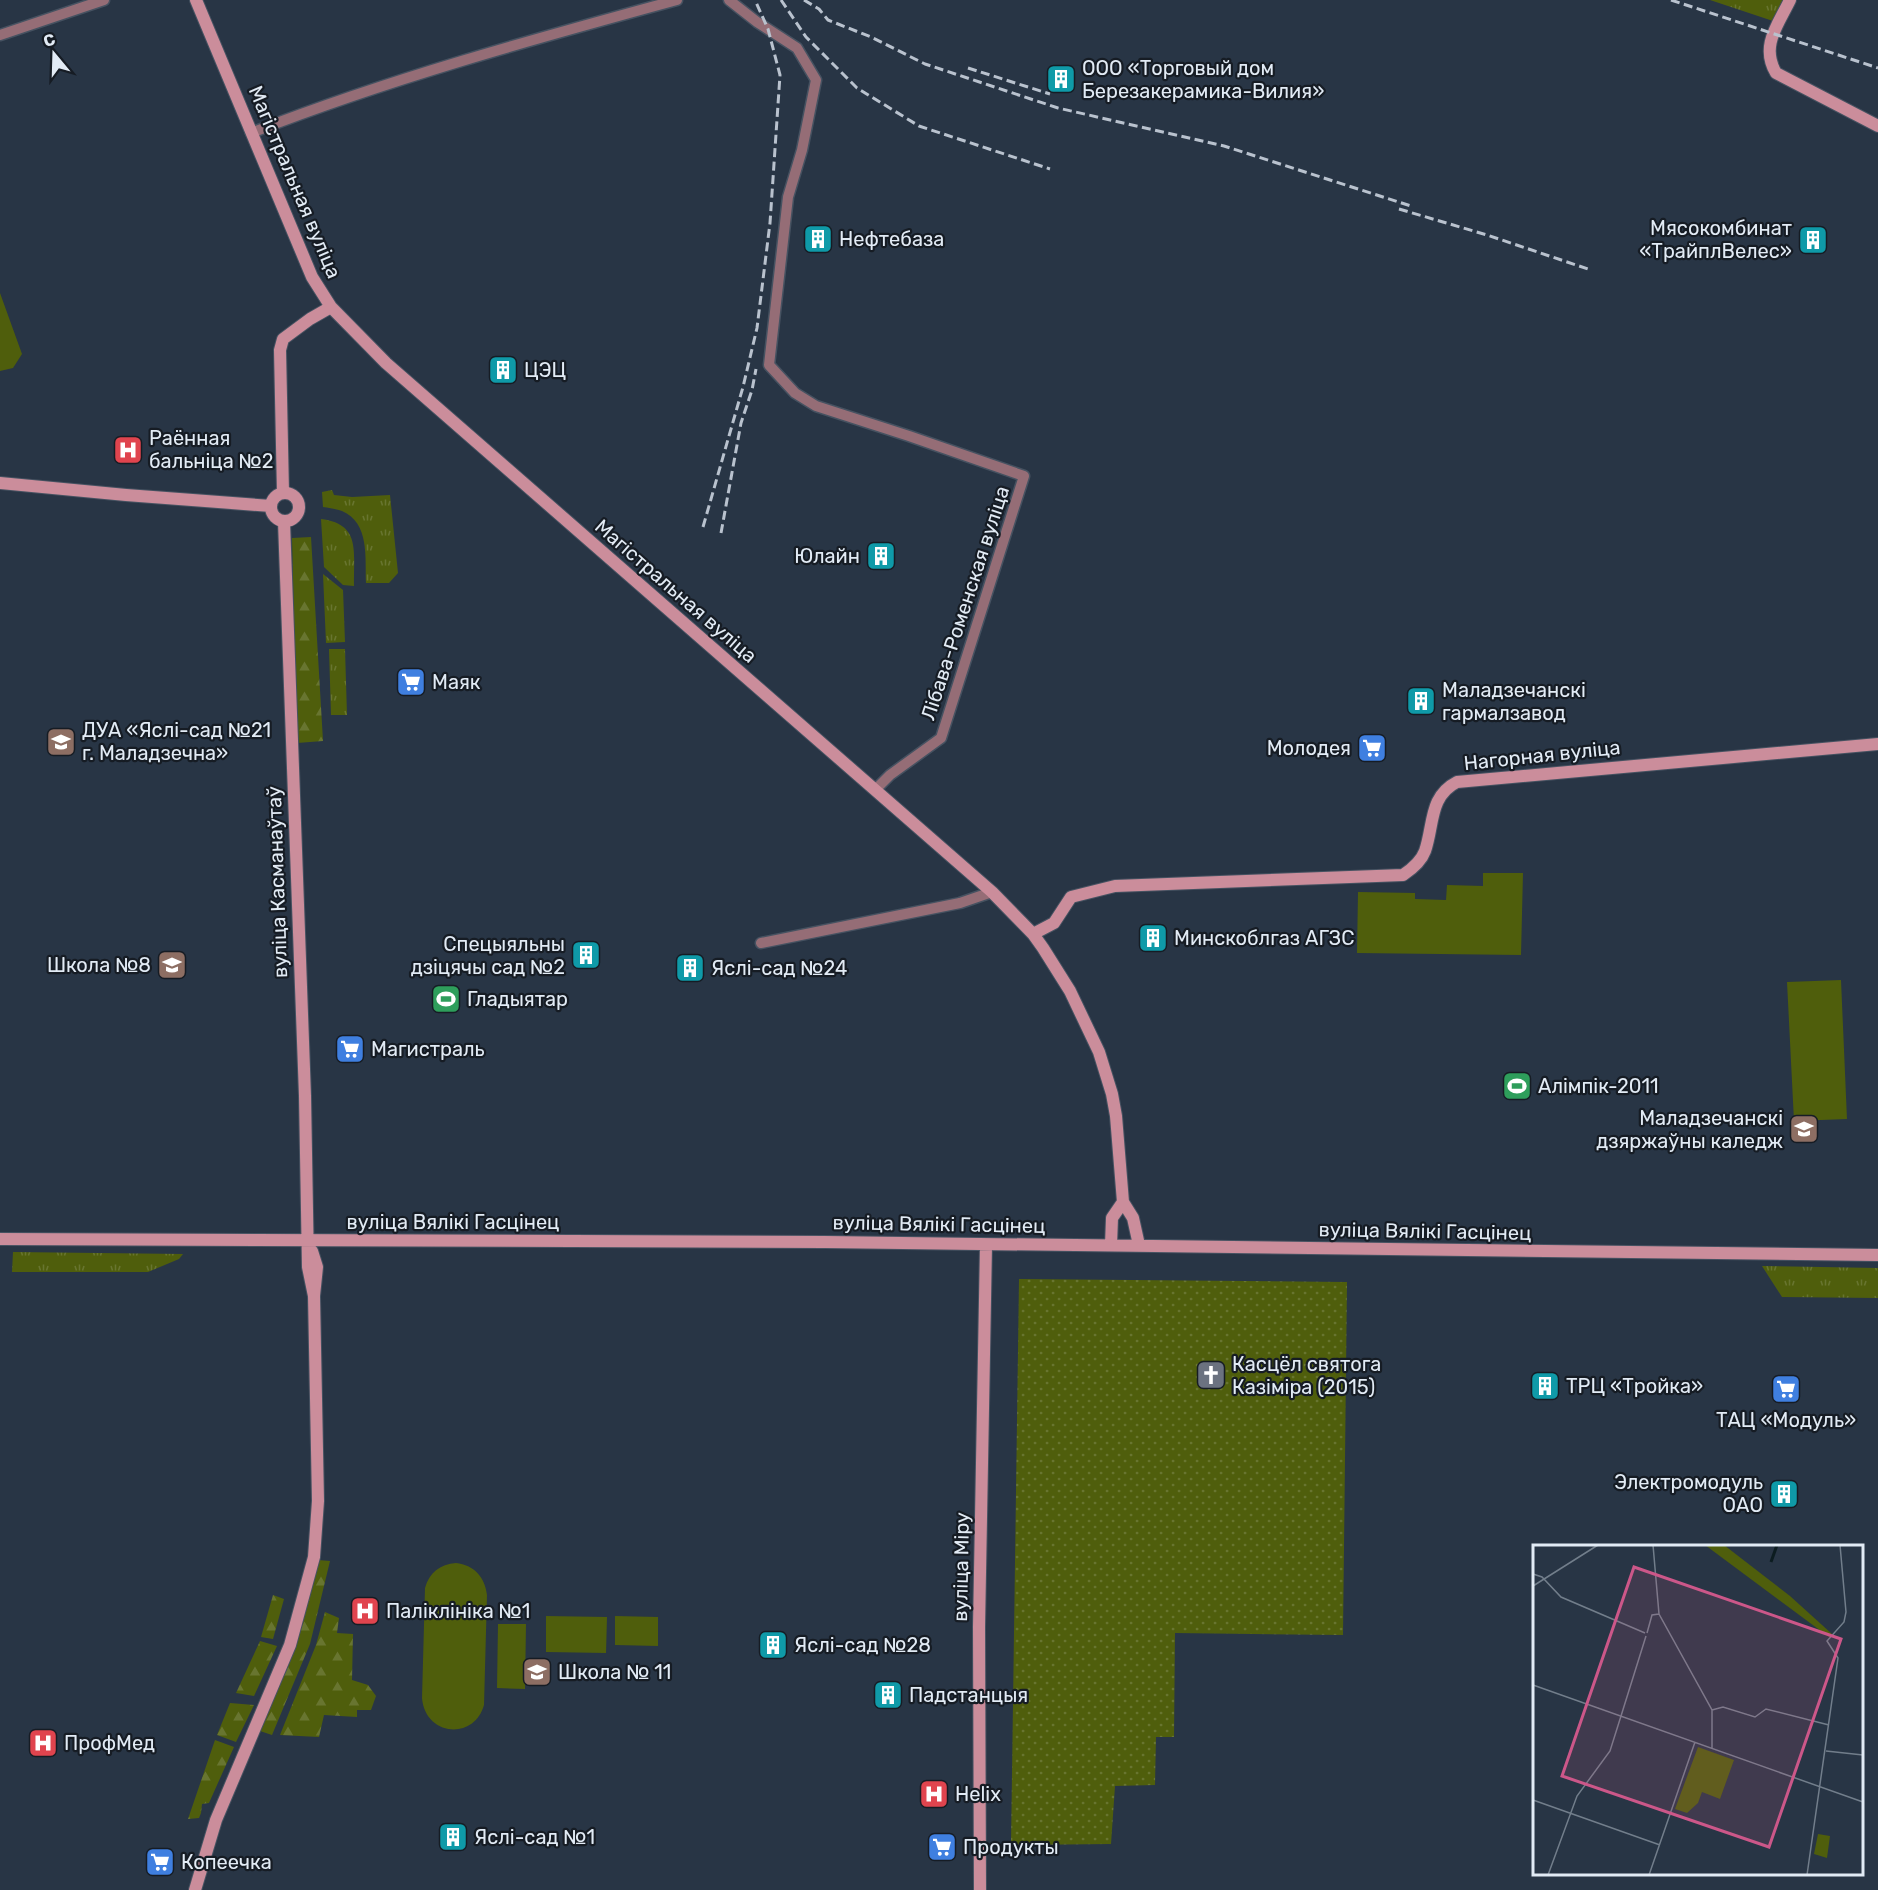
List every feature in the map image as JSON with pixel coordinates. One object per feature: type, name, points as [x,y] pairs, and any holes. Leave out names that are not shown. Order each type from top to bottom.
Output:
[{"type":"main road","name":"Магістральная вуліца","points":[[196,0],[312,277],[331,307],[394,371],[992,892],[1033,934],[1070,991],[1099,1052],[1116,1116],[1123,1202]]},
{"type":"main road","points":[[1790,0],[1768,50],[1770,63],[1776,73],[1878,126]]},
{"type":"main road","points":[[284,493],[280,350],[283,339],[331,307]]},
{"type":"main road","points":[[0,483],[271,506]]},
{"type":"main road","points":[[284,493],[294,496],[300,508],[296,517],[284,522],[274,517],[271,506],[274,499],[284,493]]},
{"type":"main road","name":"вуліца Касманаўтаў","points":[[195,1890],[216,1820],[290,1645],[315,1557],[318,1501],[314,1296],[308,1267],[309,1241],[284,522]]},
{"type":"main road","name":"Нагорная вуліца","points":[[1033,934],[1054,923],[1071,897],[1115,885],[1403,875],[1412,869],[1425,853],[1435,804],[1445,790],[1457,782],[1878,744]]},
{"type":"main road","points":[[1111,1245],[1112,1218],[1123,1202],[1133,1218],[1139,1245]]},
{"type":"main road","name":"вуліца Вялікі Гасцінец","points":[[0,1239],[1139,1245],[1386,1251],[1878,1255]]},
{"type":"main road","name":"вуліца Міру","points":[[980,1890],[980,1556],[985,1407],[986,1245]]},
{"type":"street","points":[[0,35],[104,0]]},
{"type":"street","points":[[251,133],[330,104],[451,65],[677,0]]},
{"type":"street","name":"Лібава-Роменская вуліца","points":[[729,0],[757,22],[797,48],[816,80],[802,150],[788,197],[769,365],[795,393],[816,406],[909,435],[1024,476],[941,738],[890,775],[875,790]]},
{"type":"street","points":[[761,943],[960,903],[992,892]]},
{"type":"green space","points":[[1710,0],[1790,0],[1779,23]]},
{"type":"green space","points":[[0,293],[22,354],[13,368],[0,371]]},
{"type":"green space","points":[[332,490],[334,495],[352,497],[390,495],[398,573],[389,583],[366,583],[362,532],[351,517],[342,511],[323,507],[322,492]]},
{"type":"green space","points":[[321,519],[334,522],[349,534],[354,552],[354,586],[343,585],[324,567]]},
{"type":"green space","points":[[311,537],[323,741],[297,743],[292,538]]},
{"type":"green space","points":[[323,574],[343,590],[345,642],[326,643]]},
{"type":"green space","points":[[329,649],[345,649],[347,715],[331,715]]},
{"type":"green space","points":[[1483,873],[1523,873],[1521,955],[1357,953],[1358,892],[1415,893],[1415,899],[1446,900],[1447,885],[1483,886]]},
{"type":"green space","points":[[1841,980],[1847,1119],[1794,1121],[1787,982]]},
{"type":"green space","points":[[13,1252],[183,1254],[179,1259],[148,1272],[12,1272]]},
{"type":"green space","points":[[1762,1266],[1878,1268],[1878,1298],[1782,1297]]},
{"type":"green space","points":[[1019,1279],[1347,1282],[1343,1635],[1175,1633],[1174,1737],[1156,1737],[1155,1785],[1115,1786],[1111,1844],[1011,1845]]},
{"type":"green space","points":[[318,1560],[330,1561],[310,1644],[272,1735],[260,1731]]},
{"type":"green space","points":[[456,1563],[468,1566],[478,1573],[486,1589],[484,1705],[479,1717],[471,1724],[461,1729],[450,1729],[432,1720],[425,1711],[422,1698],[425,1588],[429,1578],[436,1570]]},
{"type":"green space","points":[[273,1595],[284,1599],[273,1639],[261,1637]]},
{"type":"green space","points":[[325,1612],[339,1618],[337,1633],[353,1634],[352,1680],[368,1685],[376,1696],[371,1710],[357,1710],[357,1717],[324,1715],[319,1737],[280,1735],[316,1645]]},
{"type":"green space","points":[[546,1616],[607,1617],[606,1653],[546,1652]]},
{"type":"green space","points":[[615,1616],[658,1617],[658,1646],[615,1645]]},
{"type":"green space","points":[[498,1624],[526,1624],[525,1689],[497,1688]]},
{"type":"green space","points":[[260,1641],[277,1646],[254,1696],[236,1693]]},
{"type":"green space","points":[[230,1703],[254,1705],[236,1742],[217,1735]]},
{"type":"green space","points":[[215,1740],[234,1747],[209,1803],[202,1804],[199,1818],[188,1819]]},
{"type":"railway","points":[[703,527],[743,387],[757,328],[770,223],[780,75],[768,29],[755,0]]},
{"type":"railway","points":[[781,0],[806,37],[857,88],[919,126],[1050,169]]},
{"type":"railway","points":[[804,0],[819,9],[828,20],[871,37],[925,64],[1058,108],[1224,146],[1411,206]]},
{"type":"railway","points":[[1671,0],[1878,68]]},
{"type":"railway","points":[[968,68],[1050,94]]},
{"type":"railway","points":[[1399,209],[1487,235],[1588,269]]},
{"type":"railway","points":[[721,533],[741,423],[756,369]]},
{"type":"place","name":"ООО «Торговый дом Березакерамика-Вилия»","points":[[1061,79]]},
{"type":"place","name":"Нефтебаза","points":[[818,239]]},
{"type":"place","name":"Мясокомбинат «ТрайплВелес»","points":[[1813,240]]},
{"type":"place","name":"ЦЭЦ","points":[[503,370]]},
{"type":"place","name":"Раённая бальніца №2","points":[[128,450]]},
{"type":"place","name":"Юлайн","points":[[881,556]]},
{"type":"place","name":"Маяк","points":[[411,682]]},
{"type":"place","name":"Маладзечанскі гармалзавод","points":[[1421,701]]},
{"type":"place","name":"ДУА «Яслі-сад №21 г. Маладзечна»","points":[[61,742]]},
{"type":"place","name":"Молодея","points":[[1372,748]]},
{"type":"place","name":"Минскоблгаз АГЗС","points":[[1153,938]]},
{"type":"place","name":"Спецыяльны дзіцячы сад №2","points":[[586,955]]},
{"type":"place","name":"Школа №8","points":[[172,965]]},
{"type":"place","name":"Яслі-сад №24","points":[[690,968]]},
{"type":"place","name":"Гладыятар","points":[[446,999]]},
{"type":"place","name":"Магистраль","points":[[350,1049]]},
{"type":"place","name":"Алімпік-2011","points":[[1517,1086]]},
{"type":"place","name":"Маладзечанскі дзяржаўны каледж","points":[[1804,1129]]},
{"type":"place","name":"Касцёл святога Казіміра (2015)","points":[[1211,1375]]},
{"type":"place","name":"ТРЦ «Тройка»","points":[[1545,1386]]},
{"type":"place","name":"ТАЦ «Модуль»","points":[[1786,1389]]},
{"type":"place","name":"Электромодуль ОАО","points":[[1784,1494]]},
{"type":"place","name":"Паліклініка №1","points":[[365,1611]]},
{"type":"place","name":"Яслі-сад №28","points":[[773,1645]]},
{"type":"place","name":"Школа № 11","points":[[537,1672]]},
{"type":"place","name":"Падстанцыя","points":[[888,1695]]},
{"type":"place","name":"ПрофМед","points":[[43,1743]]},
{"type":"place","name":"Helix","points":[[934,1794]]},
{"type":"place","name":"Яслі-сад №1","points":[[453,1837]]},
{"type":"place","name":"Продукты","points":[[942,1847]]},
{"type":"place","name":"Копеечка","points":[[160,1862]]}]
